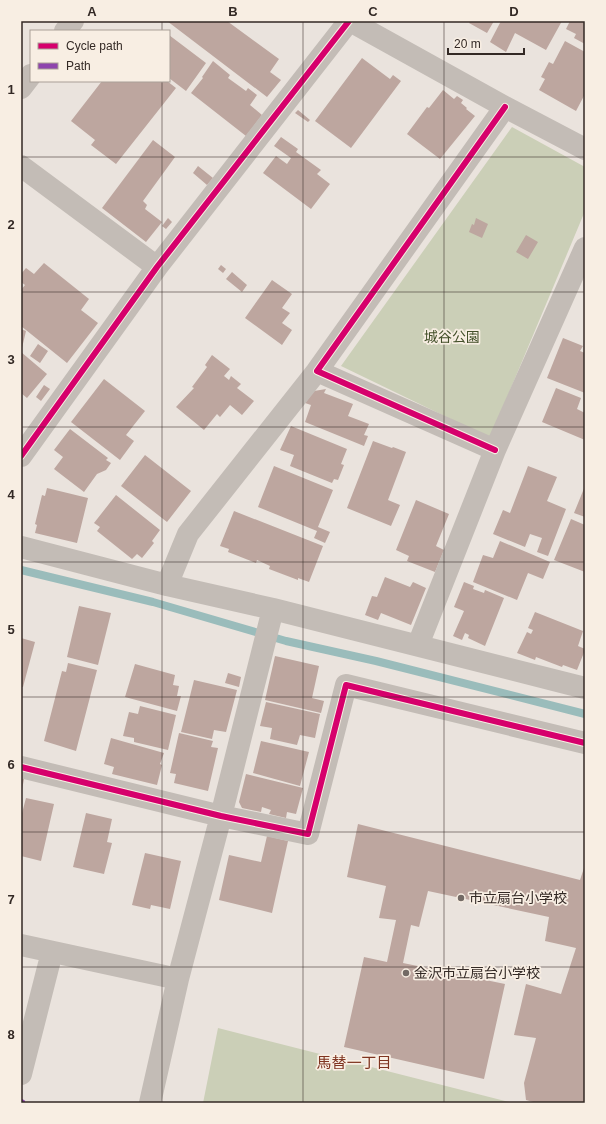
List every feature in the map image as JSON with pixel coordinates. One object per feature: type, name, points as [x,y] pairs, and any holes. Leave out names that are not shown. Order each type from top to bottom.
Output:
[{"type":"street","points":[[66,30],[73,21]]},
{"type":"street","points":[[21,456],[157,267],[349,21],[505,108],[585,149]]},
{"type":"street","points":[[21,88],[30,76]]},
{"type":"street","points":[[167,585],[188,534],[317,370],[505,108]]},
{"type":"street","points":[[21,166],[157,267]]},
{"type":"street","points":[[418,645],[495,450],[585,248]]},
{"type":"street","points":[[317,370],[495,450]]},
{"type":"street","points":[[21,547],[167,585],[271,616],[418,645],[585,688]]},
{"type":"street","points":[[150,1103],[178,979],[221,816],[271,616]]},
{"type":"street","points":[[21,767],[221,816],[308,834],[346,685],[585,743]]},
{"type":"street","points":[[21,945],[178,979]]},
{"type":"street","points":[[21,1074],[52,952]]},
{"type":"green space","name":"城谷公園","points":[[512,127],[585,167],[585,211],[490,438],[341,366]]},
{"type":"green space","points":[[218,1028],[513,1103],[203,1103]]},
{"type":"building","points":[[167,21],[227,21],[279,59],[270,72],[281,80],[267,97]]},
{"type":"building","points":[[470,21],[494,21],[487,33],[469,23]]},
{"type":"building","points":[[501,21],[562,21],[546,50],[515,33],[506,52],[490,42]]},
{"type":"building","points":[[570,21],[585,21],[585,44],[574,38],[576,34],[566,29]]},
{"type":"building","points":[[170,36],[206,63],[186,91],[170,79]]},
{"type":"building","points":[[565,41],[585,52],[585,94],[576,111],[539,90],[545,79],[541,77],[549,62],[553,64]]},
{"type":"building","points":[[362,58],[390,79],[393,75],[401,81],[351,148],[315,121]]},
{"type":"building","points":[[213,61],[230,75],[228,78],[246,91],[248,88],[257,95],[250,105],[262,115],[246,136],[191,93],[203,78],[202,77]]},
{"type":"building","points":[[101,82],[168,82],[176,88],[116,164],[91,145],[95,140],[71,121]]},
{"type":"building","points":[[443,90],[454,99],[457,96],[463,100],[461,103],[475,116],[440,159],[407,134],[427,107],[429,108]]},
{"type":"building","points":[[298,110],[310,120],[308,122],[295,113]]},
{"type":"building","points":[[281,137],[298,149],[296,152],[321,170],[317,174],[330,184],[311,209],[263,173],[276,156],[287,164],[291,158],[274,146]]},
{"type":"building","points":[[153,140],[175,157],[143,201],[147,205],[145,209],[162,222],[146,242],[102,208]]},
{"type":"building","points":[[198,166],[213,178],[207,185],[193,173]]},
{"type":"building","points":[[168,218],[172,222],[166,229],[162,226]]},
{"type":"building","points":[[476,218],[488,224],[482,238],[469,232],[472,224],[474,225]]},
{"type":"building","points":[[526,235],[538,242],[528,259],[516,252]]},
{"type":"building","points":[[44,263],[89,299],[81,310],[98,323],[67,363],[21,326],[21,290],[25,285],[21,282],[21,274],[26,268],[34,274]]},
{"type":"building","points":[[221,265],[226,269],[223,273],[218,269]]},
{"type":"building","points":[[232,272],[247,285],[242,292],[226,279]]},
{"type":"building","points":[[272,280],[292,294],[282,308],[290,313],[282,323],[292,330],[282,345],[245,318]]},
{"type":"building","points":[[21,329],[26,331],[22,348],[21,348]]},
{"type":"building","points":[[563,338],[583,346],[580,351],[585,353],[585,393],[547,378]]},
{"type":"building","points":[[38,344],[48,351],[40,363],[30,356]]},
{"type":"building","points":[[21,352],[47,374],[27,398],[21,393]]},
{"type":"building","points":[[212,355],[230,369],[224,376],[229,380],[231,376],[241,384],[237,388],[254,401],[242,415],[230,405],[220,417],[217,414],[204,430],[176,407],[194,388],[192,387],[207,367],[205,365]]},
{"type":"building","points":[[104,379],[145,411],[126,435],[134,441],[120,460],[71,422]]},
{"type":"building","points":[[44,385],[50,389],[41,401],[36,397]]},
{"type":"building","points":[[556,388],[581,398],[577,409],[585,413],[585,440],[542,422]]},
{"type":"building","points":[[326,389],[324,393],[353,404],[348,416],[369,424],[364,435],[368,436],[364,446],[305,422],[311,405],[305,403],[314,391]]},
{"type":"building","points":[[291,426],[347,449],[341,464],[344,465],[338,480],[334,479],[332,483],[290,466],[294,455],[280,450]]},
{"type":"building","points":[[70,429],[108,458],[106,460],[111,463],[106,470],[97,474],[84,492],[54,469],[63,457],[54,450]]},
{"type":"building","points":[[373,441],[406,452],[388,500],[400,505],[391,526],[347,508]]},
{"type":"building","points":[[145,455],[191,491],[167,522],[121,486]]},
{"type":"building","points":[[274,466],[333,490],[318,527],[330,532],[325,543],[314,538],[317,531],[258,507]]},
{"type":"building","points":[[528,466],[557,477],[547,501],[566,509],[548,556],[537,552],[542,538],[530,534],[525,547],[493,534],[503,510],[510,513]]},
{"type":"building","points":[[585,486],[585,517],[574,513]]},
{"type":"building","points":[[47,488],[88,498],[77,543],[35,533],[37,525],[35,524],[42,495],[45,496]]},
{"type":"building","points":[[116,495],[160,530],[152,541],[154,543],[142,558],[137,554],[132,559],[97,531],[100,527],[94,523]]},
{"type":"building","points":[[416,500],[449,514],[436,546],[444,550],[435,572],[407,561],[409,556],[396,550]]},
{"type":"building","points":[[234,511],[323,546],[309,582],[298,578],[298,580],[269,569],[270,566],[257,560],[256,563],[228,552],[229,549],[220,546]]},
{"type":"building","points":[[571,519],[585,525],[585,572],[554,560]]},
{"type":"building","points":[[500,541],[550,562],[543,579],[528,573],[517,600],[473,582],[483,555],[493,558]]},
{"type":"building","points":[[385,577],[410,587],[413,582],[426,588],[411,625],[381,613],[378,620],[365,615],[372,596],[377,597]]},
{"type":"building","points":[[464,582],[474,586],[473,589],[484,593],[485,590],[504,598],[485,646],[468,638],[469,635],[465,633],[462,640],[453,636],[464,611],[454,607]]},
{"type":"building","points":[[79,606],[111,613],[98,665],[67,657]]},
{"type":"building","points":[[535,612],[583,631],[578,646],[585,650],[577,670],[563,665],[562,667],[536,657],[535,660],[517,653],[527,632],[531,634],[533,630],[528,628]]},
{"type":"building","points":[[21,638],[35,642],[23,687],[21,687]]},
{"type":"building","points":[[275,656],[319,666],[312,698],[324,701],[321,713],[265,700]]},
{"type":"building","points":[[68,663],[97,670],[76,751],[44,741],[62,671],[66,672]]},
{"type":"building","points":[[135,664],[175,675],[173,685],[179,686],[177,696],[181,696],[177,711],[125,697]]},
{"type":"building","points":[[228,673],[241,677],[239,687],[225,683]]},
{"type":"building","points":[[194,680],[237,690],[226,732],[214,730],[212,739],[181,732]]},
{"type":"building","points":[[266,702],[320,714],[315,738],[300,735],[297,745],[270,739],[272,728],[260,726]]},
{"type":"building","points":[[140,706],[176,715],[168,750],[134,742],[134,738],[123,736],[129,712],[138,714]]},
{"type":"building","points":[[179,733],[213,741],[211,747],[218,748],[208,791],[174,783],[176,774],[170,773]]},
{"type":"building","points":[[111,738],[164,753],[160,764],[162,765],[157,785],[112,774],[114,767],[104,764]]},
{"type":"building","points":[[261,741],[309,752],[300,786],[253,773]]},
{"type":"building","points":[[246,774],[303,788],[296,814],[287,812],[286,818],[269,814],[271,810],[262,807],[261,812],[242,808],[239,802]]},
{"type":"building","points":[[21,778],[24,779],[22,790],[21,790]]},
{"type":"building","points":[[26,798],[54,804],[41,861],[21,856],[21,817]]},
{"type":"building","points":[[86,813],[112,819],[107,842],[112,843],[104,874],[73,867]]},
{"type":"building","name":"金沢市立扇台小学校","points":[[358,824],[580,880],[585,865],[585,1103],[537,1103],[526,1100],[524,1083],[536,1038],[514,1035],[526,984],[561,994],[576,948],[545,941],[549,917],[428,891],[419,927],[411,925],[403,963],[505,984],[484,1079],[344,1047],[364,957],[387,962],[396,920],[379,918],[386,886],[347,877]]},
{"type":"building","points":[[267,836],[288,841],[272,913],[219,900],[229,855],[261,862]]},
{"type":"building","points":[[145,853],[181,861],[170,909],[151,905],[150,909],[132,905]]},
{"type":"waterway","points":[[21,570],[153,602],[286,641],[376,661],[585,714]]},
{"type":"cycle path","points":[[21,456],[157,267],[349,21]]},
{"type":"cycle path","points":[[495,450],[317,371],[505,107]]},
{"type":"cycle path","points":[[21,767],[221,816],[308,834],[346,685],[585,743]]},
{"type":"place","name":"市立扇台小学校","points":[[461,898]]},
{"type":"place","name":"金沢市立扇台小学校","points":[[406,973]]},
{"type":"district","name":"馬替一丁目","points":[[354,1062]]}]
